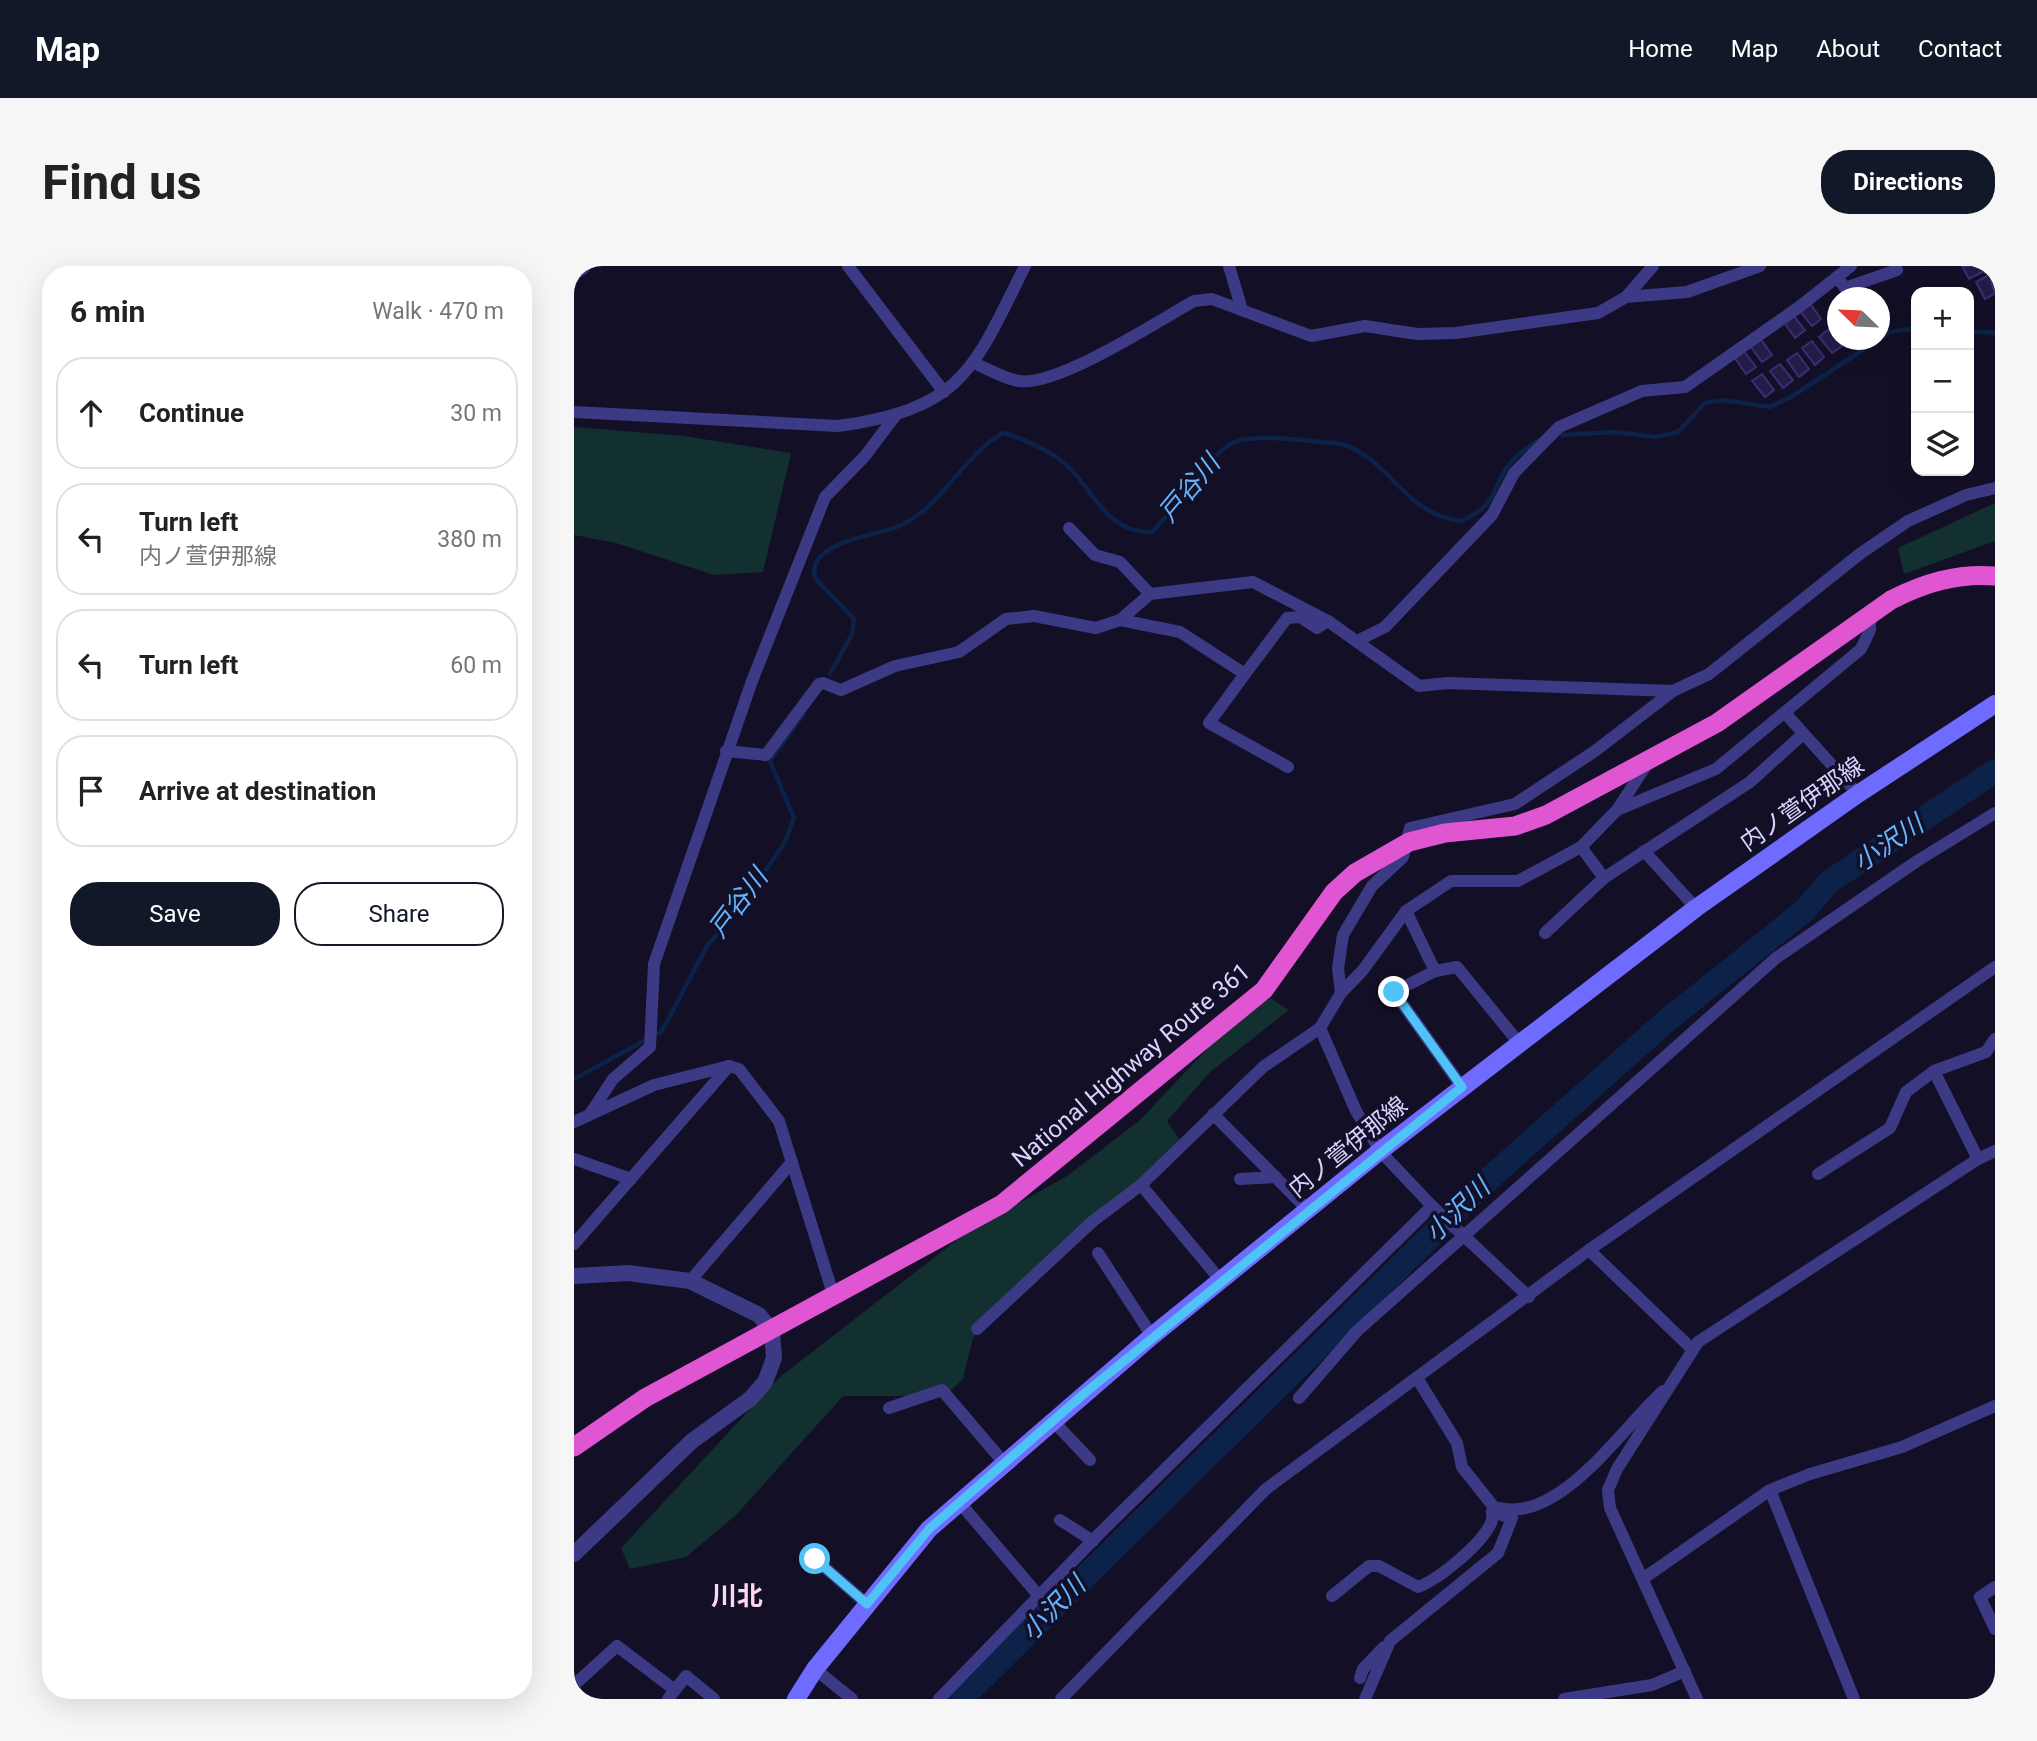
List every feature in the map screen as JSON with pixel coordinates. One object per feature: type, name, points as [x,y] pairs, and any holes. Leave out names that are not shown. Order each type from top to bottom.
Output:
[{"type":"highway","name":"National Highway Route 361","points":[[574,1447],[645,1398],[1002,1204],[1036,1179],[1264,990],[1335,892],[1355,873],[1409,842],[1445,833],[1514,826],[1546,815],[1717,723],[1870,614],[1914,588],[1940,580],[1995,576]]},
{"type":"main road","name":"内ノ萱伊那線","points":[[796,1699],[815,1669],[929,1529],[1152,1336],[1222,1282],[1380,1151],[1696,908],[1858,794],[1995,704]]},
{"type":"street","points":[[574,272],[583,266]]},
{"type":"street","points":[[848,266],[944,391]]},
{"type":"street","points":[[574,412],[838,426],[896,415],[921,405],[944,391],[974,363],[989,342],[1025,266]]},
{"type":"street","points":[[1229,266],[1242,310]]},
{"type":"street","points":[[974,363],[1020,381],[1043,379],[1082,363],[1194,301],[1212,299],[1277,326],[1311,335],[1365,326],[1417,334],[1456,333],[1598,313],[1626,297],[1653,266]]},
{"type":"street","points":[[1626,297],[1687,292],[1760,266]]},
{"type":"street","points":[[1359,640],[1385,627],[1492,515],[1514,473],[1559,427],[1642,391],[1685,387],[1851,266]]},
{"type":"street","points":[[1837,277],[1845,288],[1898,270]]},
{"type":"street","points":[[590,1114],[613,1079],[640,1059],[652,1036],[654,964],[726,751],[825,497],[865,456],[896,415]]},
{"type":"street","points":[[1340,993],[1338,968],[1343,935],[1372,886],[1403,857],[1409,842],[1410,828],[1515,804],[1595,751],[1672,691],[1709,674],[1861,553],[1908,521],[1966,495],[1995,488]]},
{"type":"street","points":[[1069,528],[1095,555],[1120,562],[1150,594]]},
{"type":"street","points":[[726,751],[766,755],[819,684],[841,690],[895,666],[959,652],[1006,619],[1034,616],[1096,628],[1120,620],[1150,594],[1253,582],[1359,640],[1419,686],[1448,683],[1672,691]]},
{"type":"street","points":[[1617,810],[1716,769],[1861,649],[1870,630],[1870,614]]},
{"type":"street","points":[[1287,766],[1209,723],[1287,618],[1300,617],[1317,628],[1328,621]]},
{"type":"street","points":[[1120,620],[1180,632],[1245,674]]},
{"type":"street","points":[[1785,713],[1802,735],[1858,794]]},
{"type":"street","points":[[1545,933],[1604,878],[1750,782],[1802,735]]},
{"type":"street","points":[[977,1329],[1093,1221],[1141,1185],[1263,1067],[1320,1028],[1340,993],[1363,970],[1406,911],[1451,881],[1518,881],[1581,847],[1617,810],[1647,768],[1650,758]]},
{"type":"street","points":[[1299,1398],[1357,1331],[1466,1237],[1776,958],[1917,861],[1995,813]]},
{"type":"street","points":[[1581,847],[1604,878]]},
{"type":"street","points":[[1644,851],[1696,908]]},
{"type":"street","points":[[1406,911],[1435,971]]},
{"type":"street","points":[[1462,1087],[1394,992],[1435,971],[1457,967],[1519,1043]]},
{"type":"street","points":[[1061,1699],[1266,1489],[1589,1250],[1995,967]]},
{"type":"street","points":[[1320,1028],[1356,1111],[1380,1151],[1434,1207],[1529,1297]]},
{"type":"street","points":[[1818,1174],[1890,1128],[1906,1092],[1934,1070],[1986,1052],[1995,1039]]},
{"type":"street","points":[[574,1122],[654,1085],[729,1066],[739,1069],[779,1121],[834,1297]]},
{"type":"street","points":[[574,1244],[729,1066]]},
{"type":"street","points":[[1934,1070],[1978,1159]]},
{"type":"street","points":[[1213,1114],[1308,1210]]},
{"type":"street","points":[[1697,1699],[1644,1578],[1609,1508],[1608,1490],[1618,1469],[1668,1387],[1707,1333],[1978,1159],[1995,1151]]},
{"type":"street","points":[[574,1159],[631,1179]]},
{"type":"street","points":[[690,1281],[792,1162]]},
{"type":"street","points":[[1240,1179],[1276,1177]]},
{"type":"street","points":[[1141,1185],[1222,1282]]},
{"type":"street","points":[[939,1699],[1093,1541],[1434,1207]]},
{"type":"street","points":[[1589,1250],[1693,1350]]},
{"type":"street","points":[[1098,1253],[1152,1336]]},
{"type":"street","points":[[574,1276],[628,1273],[690,1281],[738,1302],[759,1315],[772,1331],[774,1359],[765,1382],[750,1399],[692,1441],[574,1554]]},
{"type":"street","points":[[1360,1678],[1363,1669],[1391,1641],[1498,1553],[1512,1518],[1493,1509],[1462,1467],[1457,1443],[1417,1378]]},
{"type":"street","points":[[1493,1509],[1519,1511],[1563,1492],[1668,1387]]},
{"type":"street","points":[[889,1408],[942,1390],[1005,1464]]},
{"type":"street","points":[[1644,1578],[1770,1490],[1810,1474],[1902,1447],[1995,1406]]},
{"type":"street","points":[[1053,1421],[1090,1460]]},
{"type":"street","points":[[1770,1490],[1854,1699]]},
{"type":"street","points":[[960,1503],[1039,1596]]},
{"type":"street","points":[[1332,1596],[1369,1566],[1379,1566],[1418,1587],[1430,1582],[1474,1543],[1491,1523],[1493,1509]]},
{"type":"street","points":[[1060,1520],[1093,1541]]},
{"type":"street","points":[[815,1559],[867,1604]]},
{"type":"street","points":[[1995,1587],[1980,1597],[1995,1629]]},
{"type":"street","points":[[1365,1699],[1391,1641]]},
{"type":"street","points":[[574,1685],[617,1646],[672,1695],[686,1676],[714,1699]]},
{"type":"street","points":[[815,1669],[852,1699]]},
{"type":"street","points":[[1564,1699],[1652,1685],[1685,1671]]},
{"type":"green space","points":[[574,427],[684,436],[791,453],[763,572],[714,575],[616,543],[574,535]]},
{"type":"green space","points":[[1995,503],[1995,541],[1904,574],[1898,548]]},
{"type":"green space","points":[[1270,998],[1289,1010],[1210,1072],[1167,1121],[1179,1139],[1168,1161],[1073,1231],[973,1338],[963,1379],[945,1396],[843,1396],[736,1515],[686,1557],[630,1569],[621,1548],[780,1377],[967,1232],[1067,1176],[1139,1121],[1229,1026]]},
{"type":"building","points":[[1962,266],[1984,266],[1986,270],[1969,279]]},
{"type":"building","points":[[1989,275],[1995,293],[1985,299],[1976,282]]},
{"type":"building","points":[[1809,302],[1821,319],[1812,326],[1799,310]]},
{"type":"building","points":[[1792,314],[1805,330],[1795,338],[1783,321]]},
{"type":"building","points":[[1827,331],[1827,347],[1819,337]]},
{"type":"building","points":[[1760,338],[1772,355],[1762,362],[1750,346]]},
{"type":"building","points":[[1812,341],[1824,357],[1815,365],[1802,348]]},
{"type":"building","points":[[1743,350],[1756,367],[1746,374],[1734,357]]},
{"type":"building","points":[[1797,353],[1809,369],[1799,377],[1787,360]]},
{"type":"building","points":[[1780,364],[1793,380],[1783,388],[1770,371]]},
{"type":"building","points":[[1762,374],[1774,390],[1765,397],[1752,381]]},
{"type":"waterway","name":"戸谷川","points":[[1890,332],[1911,329]]},
{"type":"waterway","name":"戸谷川","points":[[1974,331],[1995,333]]},
{"type":"waterway","name":"戸谷川","points":[[1562,435],[1616,432],[1655,437],[1678,432],[1705,403],[1723,400],[1770,407],[1791,397],[1863,350]]},
{"type":"waterway","name":"戸谷川","points":[[830,674],[852,634],[854,619],[815,578],[815,566],[821,556],[845,542],[899,526],[914,518],[940,495],[976,455],[1003,433],[1034,444],[1062,461],[1101,507],[1122,525],[1136,531],[1152,532],[1215,457],[1225,448],[1245,439],[1271,438],[1337,443],[1356,450],[1384,471],[1423,507],[1440,516],[1461,521],[1487,504],[1509,464],[1539,440]]},
{"type":"waterway","name":"戸谷川","points":[[574,1079],[662,1031],[707,946],[739,909],[785,842],[794,818],[770,761],[803,715]]},
{"type":"waterway","name":"小沢川","points":[[961,1699],[1490,1178],[1665,1022],[1804,911],[1829,882],[1995,771]]},
{"type":"district","name":"川北","points":[[737,1596]]},
{"type":"route","points":[[815,1559],[867,1604],[929,1529],[1086,1392],[1462,1087],[1394,992]]}]
